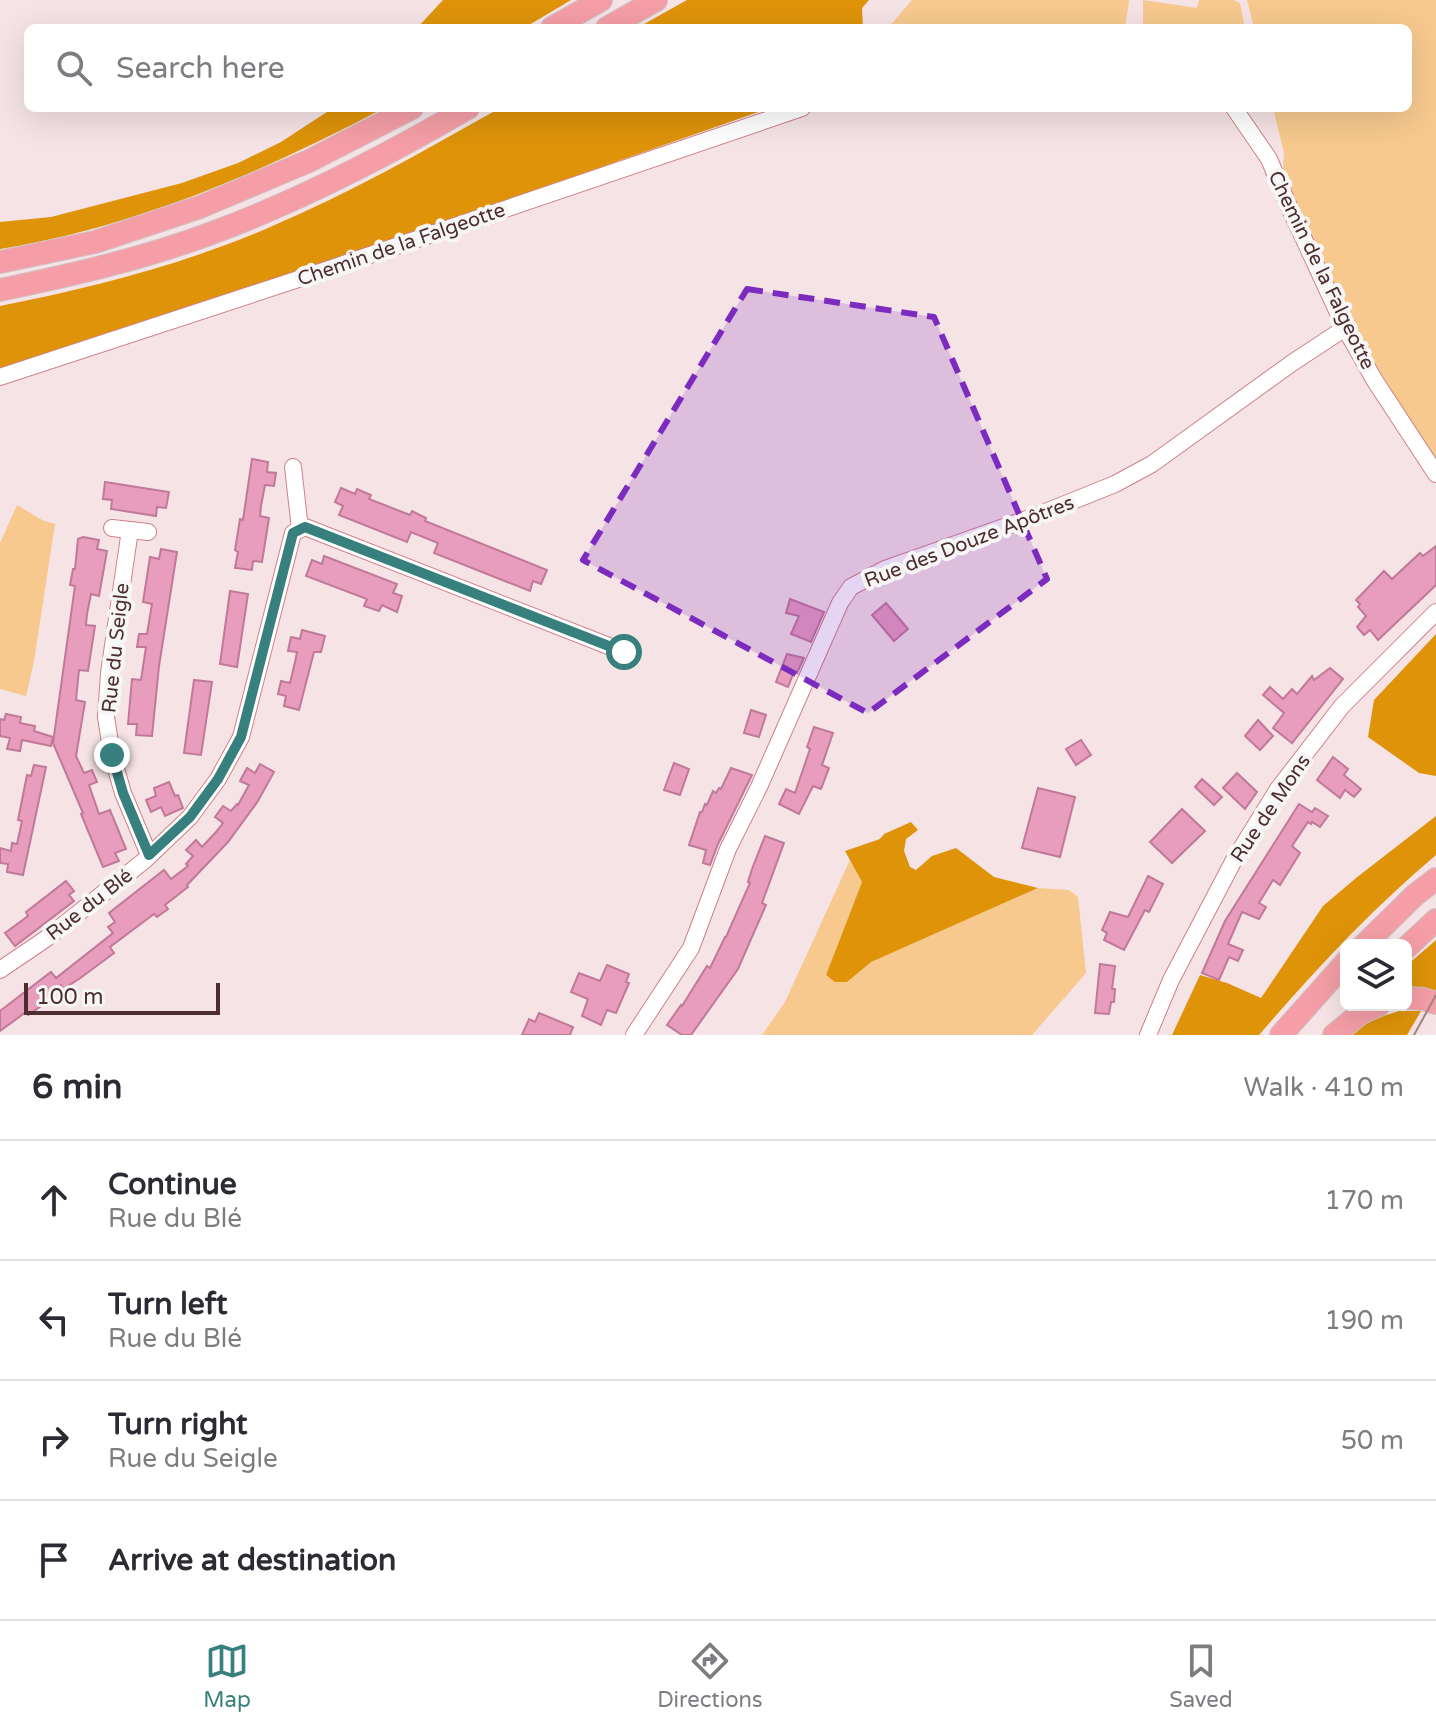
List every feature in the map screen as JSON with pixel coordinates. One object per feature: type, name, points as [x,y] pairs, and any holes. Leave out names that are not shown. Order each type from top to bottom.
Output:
[{"type":"highway","points":[[559,24],[601,0]]},
{"type":"highway","points":[[614,24],[656,0]]},
{"type":"highway","points":[[0,262],[95,242],[200,207],[309,161],[404,112]]},
{"type":"highway","points":[[0,290],[103,268],[211,234],[320,188],[461,112]]},
{"type":"highway","points":[[1370,939],[1436,879]]},
{"type":"highway","points":[[1412,942],[1436,920]]},
{"type":"highway","points":[[1281,1035],[1340,968]]},
{"type":"highway","points":[[1412,998],[1436,1003]]},
{"type":"highway","points":[[1318,1035],[1340,1011]]},
{"type":"highway","points":[[1334,1035],[1366,1011]]},
{"type":"street","name":"Chemin de la Falgeotte","points":[[0,377],[790,112]]},
{"type":"street","name":"Chemin de la Falgeotte","points":[[1237,112],[1269,159],[1345,328],[1375,381],[1436,474]]},
{"type":"street","name":"Rue des Douze Apôtres","points":[[634,1035],[691,948],[728,849],[840,603],[851,587],[885,569],[1115,484],[1152,464],[1345,328]]},
{"type":"street","name":"Rue du Blé","points":[[0,970],[47,938],[149,855],[190,817],[218,779],[241,737],[293,533],[300,529],[293,467]]},
{"type":"street","points":[[300,529],[305,527],[624,652]]},
{"type":"street","points":[[112,528],[148,532]]},
{"type":"street","name":"Rue du Seigle","points":[[130,530],[109,673],[106,717],[112,755],[123,793],[149,855]]},
{"type":"street","name":"Rue de Mons","points":[[1148,1035],[1171,980],[1234,860],[1278,789],[1342,706],[1436,612]]},
{"type":"highlighted area","points":[[747,289],[934,317],[1047,579],[868,713],[583,560]]},
{"type":"shaded area","points":[[443,0],[571,0],[531,24],[421,24]]},
{"type":"shaded area","points":[[687,0],[869,0],[862,8],[863,24],[644,24]]},
{"type":"shaded area","points":[[912,0],[1129,1],[1126,24],[891,24]]},
{"type":"shaded area","points":[[1143,0],[1197,8],[1199,0],[1234,0],[1240,3],[1244,24],[1143,24]]},
{"type":"shaded area","points":[[1247,0],[1436,0],[1436,460],[1376,366],[1324,267],[1283,170],[1284,153],[1274,112],[1412,112],[1412,24],[1253,24]]},
{"type":"shaded area","points":[[327,112],[376,112],[245,175],[149,212],[100,227],[0,249],[0,222],[51,217],[182,183],[238,163],[281,142]]},
{"type":"shaded area","points":[[493,112],[759,112],[361,251],[150,319],[69,350],[0,370],[0,306],[136,274],[203,253],[298,215]]},
{"type":"shaded area","points":[[17,505],[55,524],[26,696],[0,689],[0,543]]},
{"type":"shaded area","points":[[1436,634],[1436,776],[1419,773],[1368,737],[1374,700]]},
{"type":"shaded area","points":[[1436,816],[1436,855],[1347,939],[1340,939],[1340,946],[1259,1035],[1172,1035],[1200,975],[1261,998],[1323,906]]},
{"type":"shaded area","points":[[911,822],[918,830],[906,839],[904,851],[910,867],[916,870],[932,856],[956,848],[994,877],[1038,888],[871,962],[847,982],[835,982],[826,975],[862,882],[845,851],[880,839],[884,834]]},
{"type":"shaded area","points":[[850,860],[862,882],[826,975],[847,982],[870,962],[1038,888],[1069,890],[1078,897],[1086,973],[1032,1035],[762,1035],[785,1002]]},
{"type":"shaded area","points":[[1436,940],[1436,994],[1412,992],[1412,961]]},
{"type":"shaded area","points":[[1399,1011],[1421,1011],[1407,1035],[1349,1035],[1374,1019]]},
{"type":"building","points":[[252,459],[268,462],[267,472],[276,473],[274,486],[265,485],[260,516],[269,518],[262,562],[253,561],[252,570],[235,568],[238,552],[235,550]]},
{"type":"building","points":[[105,482],[169,492],[166,508],[157,507],[156,516],[111,509],[112,500],[103,499]]},
{"type":"building","points":[[341,488],[355,494],[357,489],[371,495],[369,499],[410,515],[412,511],[426,518],[425,521],[547,570],[541,584],[533,581],[530,591],[434,553],[438,543],[411,532],[407,542],[339,515],[343,506],[335,502]]},
{"type":"building","points":[[78,539],[99,540],[97,549],[107,551],[99,596],[91,594],[87,614],[86,625],[95,626],[88,671],[79,670],[76,700],[85,702],[76,756],[84,773],[92,770],[97,782],[89,785],[99,814],[110,810],[126,849],[115,853],[119,861],[103,867],[53,743],[75,586],[70,585]]},
{"type":"building","points":[[1436,546],[1436,585],[1378,640],[1370,630],[1364,635],[1357,627],[1366,616],[1356,600],[1384,571],[1392,579],[1420,553],[1423,556]]},
{"type":"building","points":[[161,549],[177,552],[159,666],[152,736],[136,735],[137,724],[128,724],[132,679],[141,680],[146,647],[137,647],[139,634],[147,634],[152,604],[143,602],[150,557],[159,559]]},
{"type":"building","points":[[324,556],[397,584],[393,593],[402,596],[397,612],[382,605],[379,611],[364,606],[367,599],[306,576],[312,560],[322,564]]},
{"type":"building","points":[[230,591],[248,594],[237,667],[220,664]]},
{"type":"building","points":[[790,599],[824,612],[811,642],[791,634],[799,616],[786,613]]},
{"type":"building","points":[[886,603],[908,629],[894,641],[872,615]]},
{"type":"building","points":[[302,630],[325,636],[321,652],[314,652],[299,710],[284,706],[286,696],[278,694],[281,681],[290,683],[295,662],[297,652],[288,651],[291,637],[300,639]]},
{"type":"building","points":[[787,654],[804,658],[788,687],[776,682]]},
{"type":"building","points":[[1330,668],[1343,679],[1292,743],[1273,728],[1284,713],[1263,695],[1270,687],[1283,699],[1292,689],[1297,694],[1312,676],[1314,680]]},
{"type":"building","points":[[194,680],[212,682],[201,755],[184,753]]},
{"type":"building","points":[[751,710],[766,715],[759,737],[744,733]]},
{"type":"building","points":[[6,714],[21,717],[20,723],[35,726],[34,731],[53,737],[51,746],[22,740],[20,751],[7,749],[10,738],[0,736],[0,719],[4,720]]},
{"type":"building","points":[[1258,720],[1273,736],[1260,750],[1245,736]]},
{"type":"building","points":[[814,727],[833,733],[822,765],[829,768],[821,789],[813,786],[799,814],[779,804],[786,789],[795,793]]},
{"type":"building","points":[[1081,740],[1091,755],[1076,765],[1066,749]]},
{"type":"building","points":[[1333,757],[1348,769],[1344,775],[1361,789],[1354,797],[1345,790],[1340,798],[1317,780]]},
{"type":"building","points":[[674,763],[689,769],[680,795],[664,790]]},
{"type":"building","points":[[260,764],[274,772],[258,801],[228,842],[188,887],[165,905],[168,909],[157,917],[154,914],[110,947],[114,953],[79,979],[63,989],[61,985],[38,1003],[41,1006],[28,1015],[26,1012],[0,1031],[0,1011],[51,972],[56,978],[113,933],[108,927],[115,922],[109,913],[164,870],[171,879],[188,866],[186,864],[193,856],[186,850],[196,840],[202,847],[216,832],[223,823],[215,817],[223,806],[231,811],[238,805],[249,785],[240,781],[247,768],[255,773]]},
{"type":"building","points":[[34,765],[46,767],[23,875],[7,872],[8,864],[0,863],[0,848],[11,851],[12,843],[17,844],[22,821],[18,820],[27,775],[31,776]]},
{"type":"building","points":[[731,768],[752,775],[710,865],[703,863],[706,850],[689,845],[700,812],[713,791],[716,793],[721,789]]},
{"type":"building","points":[[1237,773],[1257,792],[1245,809],[1223,788]]},
{"type":"building","points":[[1202,779],[1222,797],[1214,805],[1195,787]]},
{"type":"building","points":[[169,782],[183,808],[165,816],[161,807],[151,812],[146,800],[156,796],[154,788]]},
{"type":"building","points":[[1038,788],[1075,797],[1060,857],[1022,848]]},
{"type":"building","points":[[1299,804],[1312,812],[1315,808],[1328,816],[1320,827],[1308,822],[1292,846],[1300,853],[1280,885],[1273,880],[1259,903],[1266,907],[1259,919],[1242,912],[1228,944],[1243,950],[1238,961],[1229,957],[1219,980],[1202,973],[1225,921]]},
{"type":"building","points":[[1182,809],[1205,831],[1172,863],[1150,842]]},
{"type":"building","points":[[765,836],[784,843],[762,903],[766,905],[738,969],[691,1035],[682,1035],[667,1025],[707,966],[710,968],[750,883]]},
{"type":"building","points":[[1148,876],[1163,884],[1124,950],[1104,940],[1107,933],[1102,930],[1110,912],[1128,917]]},
{"type":"building","points":[[66,881],[74,891],[69,895],[74,901],[15,946],[5,933]]},
{"type":"building","points":[[1100,964],[1115,966],[1114,1002],[1111,1002],[1109,1014],[1095,1013]]},
{"type":"building","points":[[607,965],[629,974],[626,982],[629,983],[616,1013],[607,1010],[601,1025],[582,1016],[588,999],[571,992],[579,973],[600,981]]},
{"type":"building","points":[[539,1013],[573,1027],[570,1035],[522,1035],[529,1019],[535,1022]]},
{"type":"tram line","points":[[1414,1035],[1436,995]]},
{"type":"route","points":[[112,755],[123,793],[149,855],[190,817],[218,779],[241,737],[293,533],[305,527],[624,652]]}]
